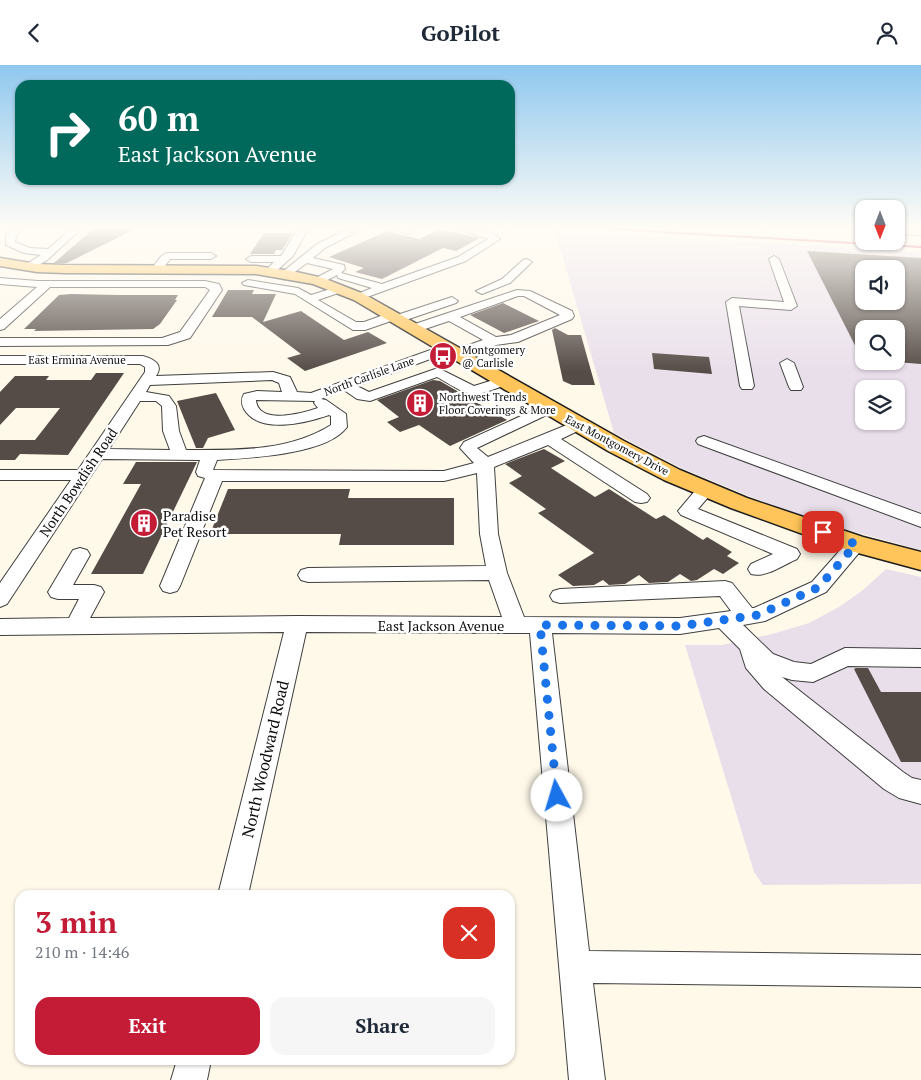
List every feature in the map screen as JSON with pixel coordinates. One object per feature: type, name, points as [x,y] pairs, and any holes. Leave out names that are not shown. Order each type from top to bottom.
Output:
[{"type":"main road","name":"East Montgomery Drive","points":[[307,276],[318,281],[341,283],[359,297],[394,318],[580,425],[672,475],[739,503],[856,544],[921,561]]},
{"type":"street","points":[[318,281],[326,276]]},
{"type":"street","points":[[359,297],[416,276]]},
{"type":"street","points":[[248,283],[298,291],[353,326],[365,327],[464,297],[506,281],[511,276]]},
{"type":"street","points":[[747,386],[732,302],[791,306],[780,276]]},
{"type":"street","points":[[0,281],[47,284],[204,284],[215,286],[216,290],[185,335],[170,340],[0,342]]},
{"type":"street","points":[[310,299],[341,283],[382,289]]},
{"type":"street","points":[[0,326],[47,284]]},
{"type":"street","name":"North Carlisle Lane","points":[[330,409],[293,420],[276,419],[251,410],[248,402],[249,397],[257,395],[312,397],[415,360],[494,341],[513,339],[568,316],[568,314],[522,293],[514,293],[449,316]]},
{"type":"street","points":[[414,329],[449,316],[494,341]]},
{"type":"street","points":[[415,360],[434,372]]},
{"type":"street","name":"East Ermina Avenue","points":[[0,361],[143,361],[149,373],[273,376],[284,380],[290,396]]},
{"type":"street","points":[[787,363],[796,387]]},
{"type":"street","points":[[360,365],[373,375]]},
{"type":"street","points":[[346,385],[362,396],[370,397],[434,372],[441,372],[472,391],[480,390],[503,381]]},
{"type":"street","name":"North Bowdish Road","points":[[0,599],[136,396],[149,373]]},
{"type":"street","points":[[136,396],[164,399],[169,407],[171,431],[180,455]]},
{"type":"street","points":[[96,454],[210,455],[260,453],[300,447],[324,438],[339,427],[338,415],[312,397]]},
{"type":"street","points":[[550,408],[470,445],[468,448],[485,464],[489,534],[497,573],[528,625],[574,967],[587,1080]]},
{"type":"street","points":[[210,455],[204,472],[215,477],[444,476],[458,474],[485,464],[580,425]]},
{"type":"street","points":[[549,439],[641,498]]},
{"type":"street","points":[[704,441],[921,521]]},
{"type":"street","points":[[0,475],[82,475]]},
{"type":"street","points":[[170,586],[215,477]]},
{"type":"street","points":[[706,489],[687,511],[790,554],[758,569]]},
{"type":"street","name":"East Jackson Avenue","points":[[0,627],[297,624],[680,626],[758,615],[819,587],[856,544]]},
{"type":"street","points":[[75,626],[94,592],[58,592],[80,555]]},
{"type":"street","points":[[308,575],[497,573]]},
{"type":"street","points":[[560,596],[725,588],[746,616]]},
{"type":"street","points":[[724,619],[766,660],[792,671],[813,673],[844,657],[921,658]]},
{"type":"street","name":"North Woodward Road","points":[[234,890],[297,624]]},
{"type":"street","points":[[752,648],[754,662],[772,683],[880,768],[894,782],[910,791],[921,792]]},
{"type":"street","points":[[574,967],[921,971]]},
{"type":"street","points":[[189,1080],[193,1065]]},
{"type":"shaded area","points":[[568,276],[855,276],[855,310],[905,310],[905,276],[921,276],[921,550],[797,514],[679,467],[614,433]]},
{"type":"shaded area","points":[[886,569],[921,577],[921,884],[763,885],[754,872],[685,645],[722,645],[772,634],[809,623],[839,607],[863,590]]},
{"type":"building","points":[[372,276],[387,276],[382,279]]},
{"type":"building","points":[[820,276],[855,276],[855,310],[905,310],[905,276],[921,276],[921,364],[905,363],[905,320],[855,320],[855,345]]},
{"type":"building","points":[[228,290],[254,290],[252,294],[276,294],[263,322],[301,311],[344,340],[368,332],[387,343],[305,371],[287,358],[301,354],[252,317],[212,317]]},
{"type":"building","points":[[59,295],[178,295],[175,300],[177,300],[160,324],[153,329],[34,331],[36,329],[24,329]]},
{"type":"building","points":[[503,303],[539,321],[504,333],[470,315]]},
{"type":"building","points":[[555,328],[568,335],[581,335],[595,385],[572,385],[563,381],[552,330]]},
{"type":"building","points":[[652,353],[709,357],[712,374],[654,369]]},
{"type":"building","points":[[96,373],[124,373],[68,455],[20,454],[15,460],[0,460],[0,440],[35,440],[60,408],[16,408],[0,425],[0,392],[15,376],[49,376],[46,380],[91,380]]},
{"type":"building","points":[[433,380],[440,381],[507,420],[450,446],[419,425],[400,432],[387,422],[399,417],[377,400]]},
{"type":"building","points":[[216,393],[235,430],[208,438],[203,448],[196,448],[177,401]]},
{"type":"building","points":[[544,449],[565,461],[551,468],[595,497],[609,489],[656,519],[664,515],[703,540],[707,537],[732,552],[727,556],[739,563],[723,574],[714,569],[697,580],[691,581],[680,574],[668,582],[649,583],[639,575],[625,584],[609,585],[603,580],[594,585],[573,586],[558,575],[594,553],[538,513],[546,509],[509,483],[522,476],[505,464]]},
{"type":"building","name":"Paradise Pet Resort","points":[[136,462],[197,462],[143,574],[91,574],[141,484],[123,484]]},
{"type":"building","points":[[228,489],[350,489],[348,498],[454,498],[454,545],[339,545],[341,534],[210,534]]},
{"type":"building","points":[[868,668],[881,692],[921,692],[921,762],[901,762],[854,669]]},
{"type":"place","name":"Montgomery @ Carlisle","points":[[443,356]]},
{"type":"place","name":"Northwest Trends Floor Coverings & More","points":[[420,403]]},
{"type":"place","name":"Paradise Pet Resort","points":[[144,523]]},
{"type":"route","points":[[557,796],[540,625],[680,626],[758,615],[819,587],[856,544],[823,532]]}]
